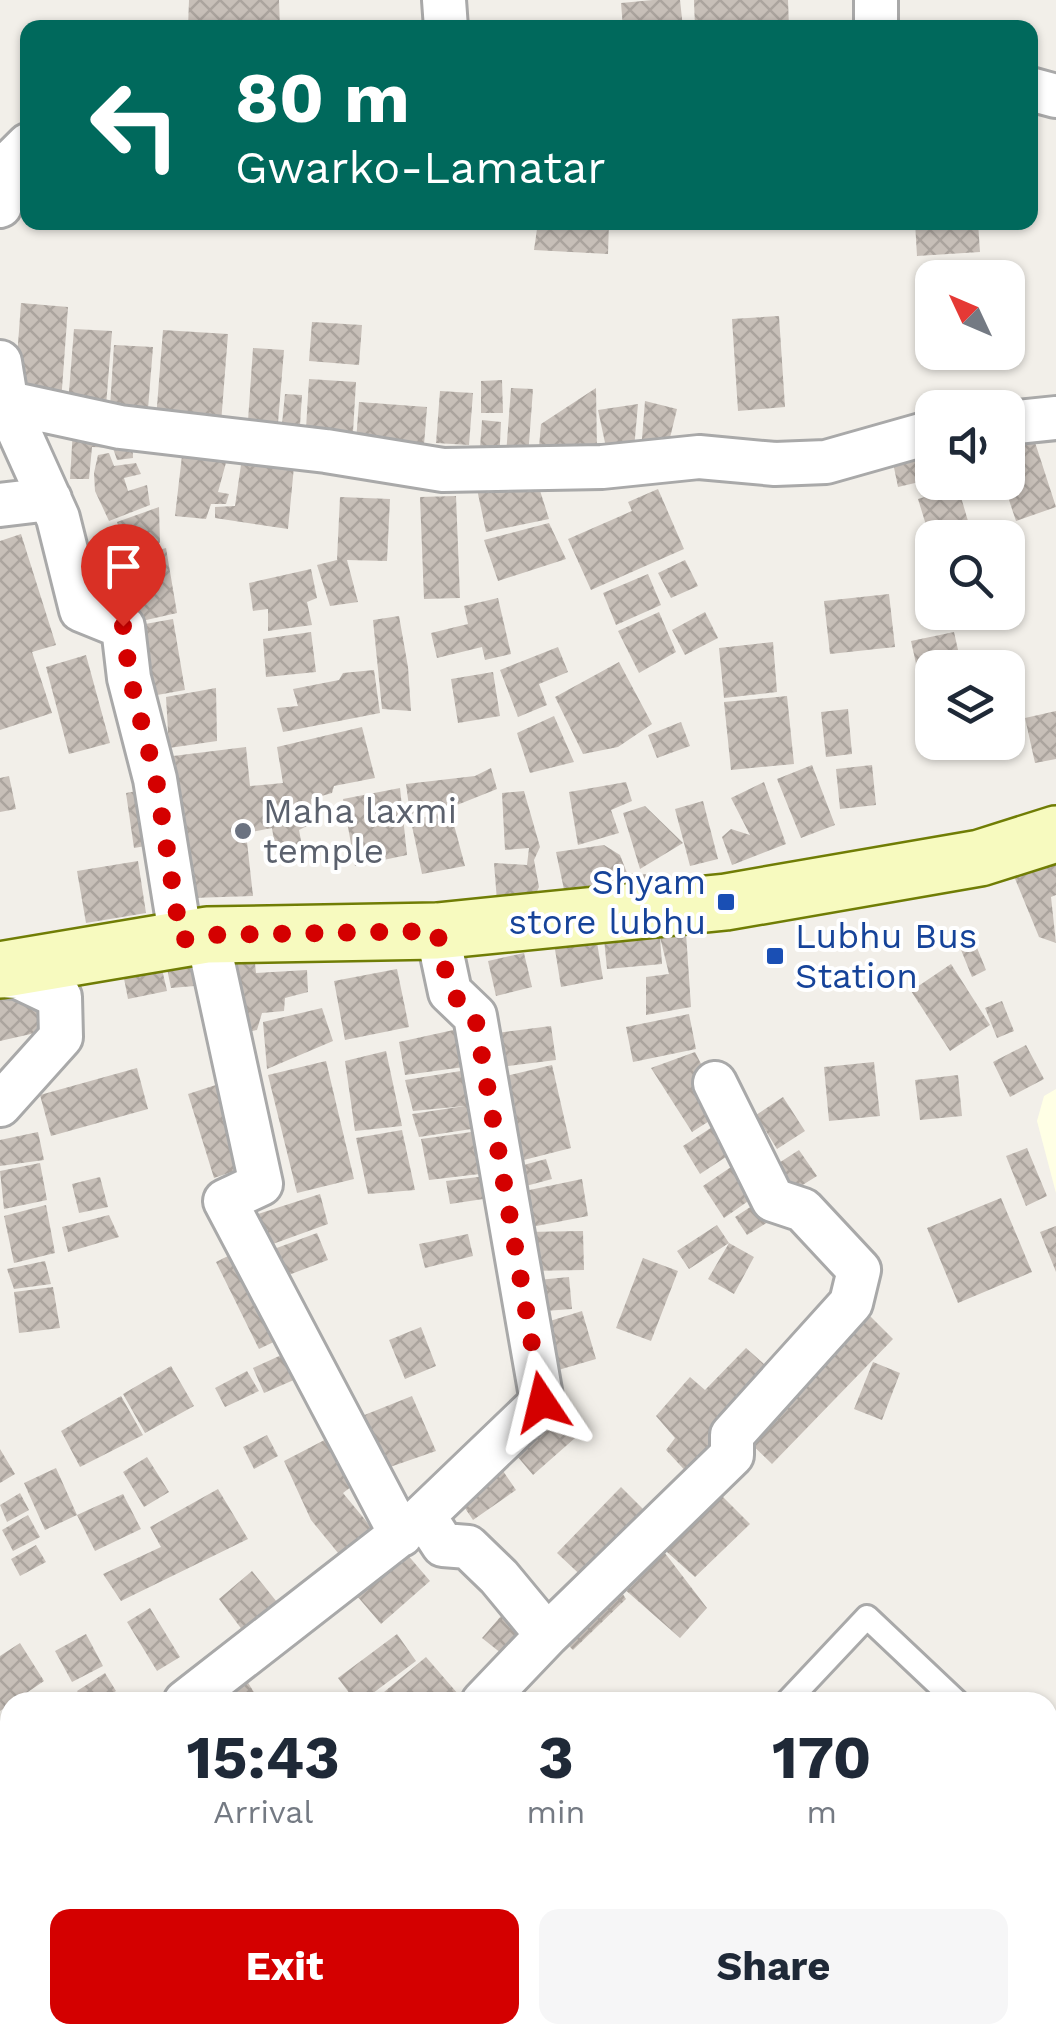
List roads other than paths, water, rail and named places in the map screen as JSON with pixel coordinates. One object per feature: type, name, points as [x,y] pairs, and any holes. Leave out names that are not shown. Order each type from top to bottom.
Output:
[{"type":"main road","points":[[0,973],[194,938],[437,931],[726,902],[980,858],[1056,834]]},
{"type":"street","points":[[0,206],[12,155]]},
{"type":"street","points":[[0,362],[3,403],[58,518],[81,610],[123,626],[130,678],[194,938],[261,1184],[226,1201],[411,1527]]},
{"type":"street","points":[[3,403],[120,427],[326,451],[443,470],[602,467],[699,458],[775,464],[826,462],[915,437]]},
{"type":"street","points":[[1025,421],[1056,418]]},
{"type":"street","points":[[0,506],[50,500]]},
{"type":"street","points":[[198,1692],[411,1527],[542,1402],[475,1016],[450,992],[437,931]]},
{"type":"street","points":[[0,973],[60,997],[60,1037],[0,1105]]},
{"type":"street","points":[[493,1692],[732,1455],[732,1435],[851,1303],[859,1270],[804,1210],[772,1200],[715,1083]]},
{"type":"street","points":[[411,1527],[430,1525],[443,1546],[468,1547],[547,1635]]},
{"type":"lane","points":[[796,1692],[867,1617],[946,1692]]},
{"type":"place","name":"Maha laxmi temple","points":[[243,831]]},
{"type":"place","name":"Shyam store lubhu","points":[[726,902]]},
{"type":"place","name":"Lubhu Bus Station","points":[[775,956]]}]
